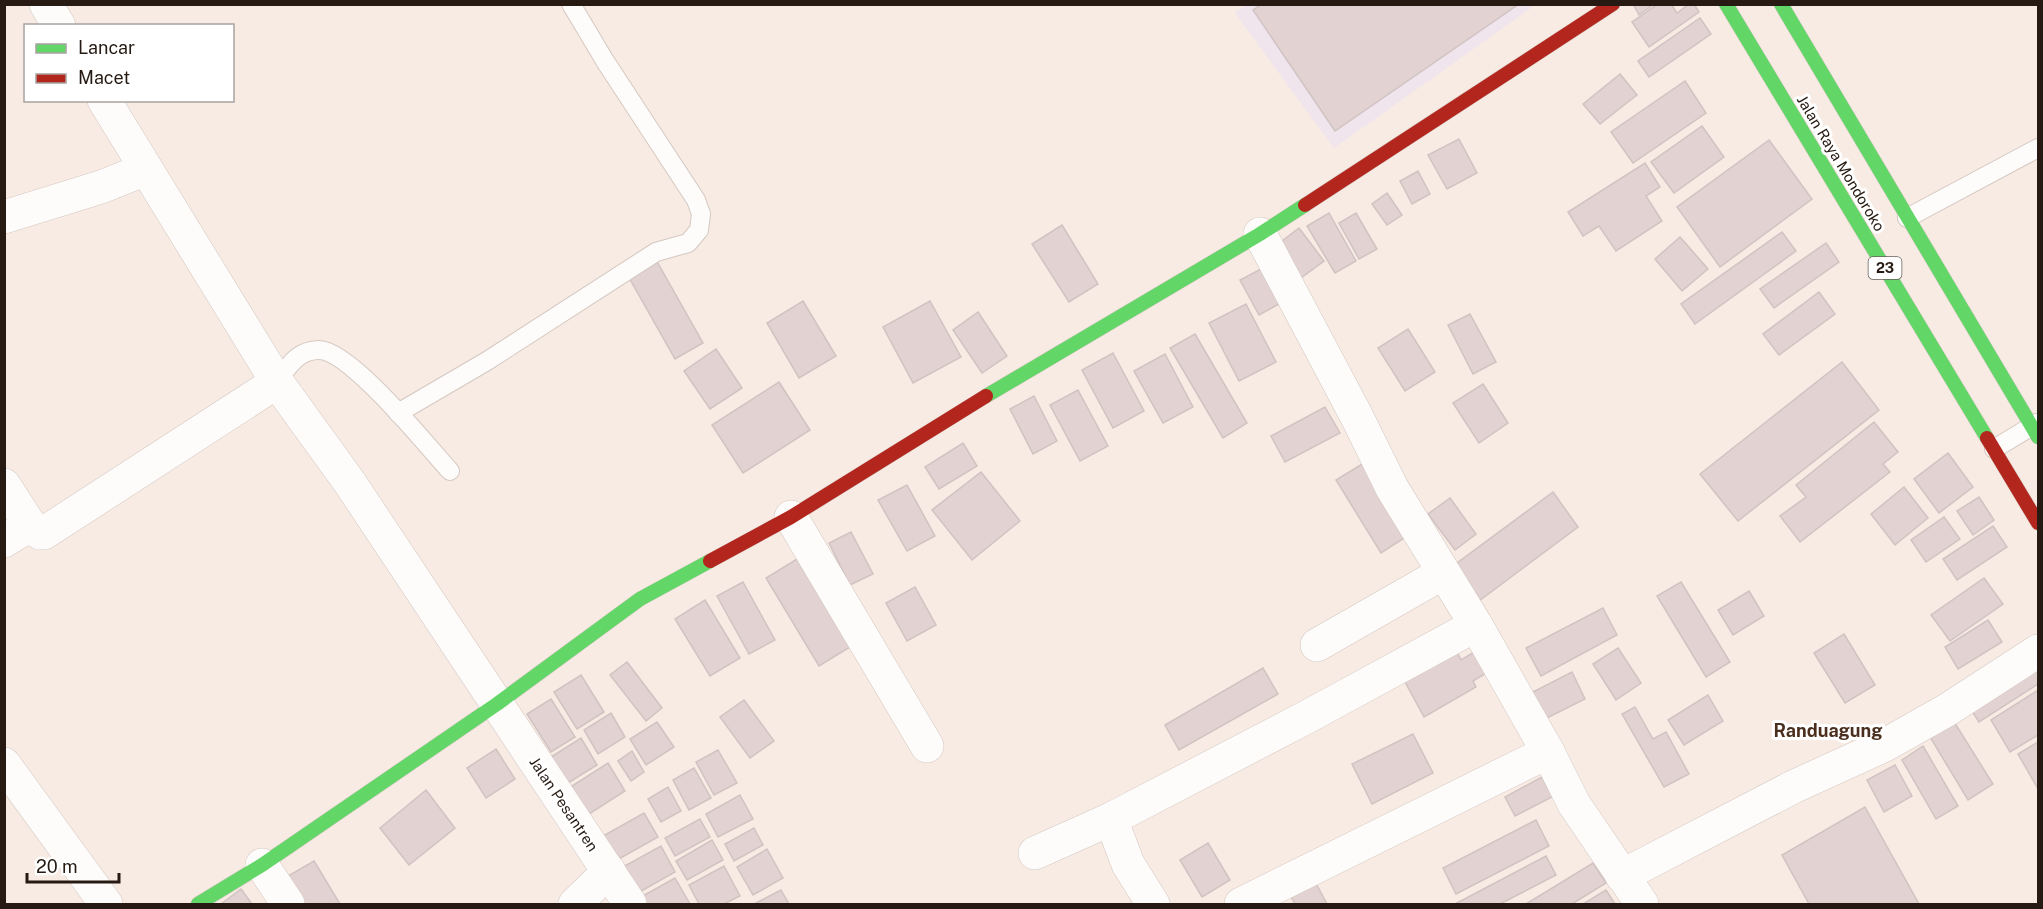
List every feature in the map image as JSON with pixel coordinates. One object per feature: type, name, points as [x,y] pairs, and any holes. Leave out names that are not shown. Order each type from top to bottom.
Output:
[{"type":"main road","points":[[198,904],[262,865],[497,704],[640,599],[791,517],[936,426],[1260,234],[1613,4]]},
{"type":"main road","points":[[1729,9],[1744,4]]},
{"type":"main road","name":"Jalan Raya Mondoroko","points":[[1781,4],[1907,218],[2036,428]]},
{"type":"main road","name":"Jalan Raya Mondoroko","points":[[1729,9],[2038,523]]},
{"type":"street","points":[[46,4],[58,24]]},
{"type":"street","name":"Jalan Pesantren","points":[[105,102],[277,382],[350,483],[630,904]]},
{"type":"street","points":[[4,217],[101,188],[146,169]]},
{"type":"street","points":[[1260,234],[1392,488],[1476,625],[1548,752],[1574,804],[1641,904]]},
{"type":"street","points":[[4,485],[17,533],[44,533],[277,382]]},
{"type":"street","points":[[791,517],[927,746]]},
{"type":"street","points":[[1317,645],[1443,573]]},
{"type":"street","points":[[1035,853],[1111,819],[1305,718],[1476,625]]},
{"type":"street","points":[[1622,876],[1793,788],[1885,745],[1947,710],[2038,651]]},
{"type":"street","points":[[1241,904],[1548,752]]},
{"type":"street","points":[[4,764],[106,904]]},
{"type":"street","points":[[1111,819],[1128,864],[1153,904]]},
{"type":"street","points":[[262,865],[288,904]]},
{"type":"street","points":[[575,904],[609,871]]},
{"type":"lane","points":[[398,412],[487,361],[656,252],[688,243],[699,230],[701,214],[696,200],[605,61],[571,4]]},
{"type":"lane","points":[[1907,218],[2038,148]]},
{"type":"lane","points":[[277,382],[296,356],[313,350],[327,351],[374,386],[450,471]]},
{"type":"lane","points":[[1994,449],[2036,428]]},
{"type":"shaded area","points":[[1247,4],[1535,5],[1334,148],[1235,13]]},
{"type":"building","points":[[1262,4],[1519,4],[1335,131],[1253,10]]},
{"type":"building","points":[[1633,4],[1654,4],[1639,15]]},
{"type":"building","points":[[1658,4],[1671,4],[1677,13],[1689,4],[1694,4],[1699,12],[1649,47],[1632,22]]},
{"type":"building","points":[[1700,18],[1711,34],[1649,77],[1638,61]]},
{"type":"building","points":[[1620,74],[1637,95],[1600,124],[1583,104]]},
{"type":"building","points":[[1685,81],[1706,113],[1633,163],[1611,132]]},
{"type":"building","points":[[1702,126],[1724,157],[1674,193],[1651,162]]},
{"type":"building","points":[[1459,139],[1477,173],[1447,189],[1428,155]]},
{"type":"building","points":[[1769,140],[1812,199],[1720,267],[1677,207]]},
{"type":"building","points":[[1645,163],[1660,187],[1646,196],[1662,221],[1616,251],[1599,226],[1583,236],[1568,212]]},
{"type":"building","points":[[1418,171],[1430,194],[1412,204],[1400,181]]},
{"type":"building","points":[[1387,193],[1402,215],[1387,225],[1372,204]]},
{"type":"building","points":[[1329,213],[1356,261],[1335,273],[1307,226]]},
{"type":"building","points":[[1356,213],[1377,249],[1359,259],[1339,223]]},
{"type":"building","points":[[1062,225],[1098,284],[1069,302],[1032,244]]},
{"type":"building","points":[[1299,228],[1324,261],[1301,278],[1277,245]]},
{"type":"building","points":[[1782,232],[1796,251],[1695,324],[1681,304]]},
{"type":"building","points":[[1680,237],[1708,269],[1682,291],[1655,259]]},
{"type":"building","points":[[1826,243],[1839,262],[1774,308],[1760,289]]},
{"type":"building","points":[[655,258],[703,343],[675,359],[627,274]]},
{"type":"building","points":[[1261,269],[1279,304],[1259,315],[1240,280]]},
{"type":"building","points":[[1819,292],[1835,314],[1779,355],[1763,334]]},
{"type":"building","points":[[803,301],[836,356],[799,378],[767,323]]},
{"type":"building","points":[[930,301],[961,357],[913,383],[883,327]]},
{"type":"building","points":[[1246,304],[1276,362],[1239,381],[1209,323]]},
{"type":"building","points":[[978,312],[1007,356],[982,373],[953,330]]},
{"type":"building","points":[[1470,314],[1496,362],[1473,374],[1448,325]]},
{"type":"building","points":[[1408,329],[1435,372],[1405,391],[1378,348]]},
{"type":"building","points":[[1195,334],[1247,423],[1223,438],[1170,348]]},
{"type":"building","points":[[716,349],[742,388],[710,409],[684,371]]},
{"type":"building","points":[[1113,353],[1144,411],[1113,428],[1082,370]]},
{"type":"building","points":[[1165,354],[1193,407],[1163,423],[1134,371]]},
{"type":"building","points":[[1842,362],[1879,410],[1738,521],[1700,474]]},
{"type":"building","points":[[779,382],[810,430],[743,473],[712,425]]},
{"type":"building","points":[[1483,384],[1508,423],[1479,443],[1453,403]]},
{"type":"building","points":[[1078,390],[1108,446],[1080,461],[1050,405]]},
{"type":"building","points":[[1034,396],[1057,441],[1033,454],[1010,409]]},
{"type":"building","points":[[1325,407],[1340,433],[1285,462],[1271,436]]},
{"type":"building","points":[[1874,422],[1898,452],[1883,464],[1890,472],[1800,542],[1780,516],[1806,497],[1796,485]]},
{"type":"building","points":[[963,443],[977,466],[939,489],[925,467]]},
{"type":"building","points":[[1948,453],[1973,487],[1939,513],[1914,479]]},
{"type":"building","points":[[1367,461],[1412,533],[1381,553],[1336,480]]},
{"type":"building","points":[[981,472],[1020,521],[972,560],[932,510]]},
{"type":"building","points":[[907,485],[935,536],[907,551],[878,500]]},
{"type":"building","points":[[1904,487],[1928,518],[1895,545],[1871,514]]},
{"type":"building","points":[[1553,492],[1578,527],[1479,601],[1453,566]]},
{"type":"building","points":[[1979,497],[1994,520],[1973,535],[1957,511]]},
{"type":"building","points":[[1450,498],[1476,534],[1455,550],[1428,514]]},
{"type":"building","points":[[1944,517],[1960,539],[1926,562],[1911,540]]},
{"type":"building","points":[[1993,526],[2007,547],[1957,580],[1943,559]]},
{"type":"building","points":[[851,532],[873,574],[850,585],[829,543]]},
{"type":"building","points":[[797,559],[850,647],[819,666],[766,578]]},
{"type":"building","points":[[1984,578],[2003,604],[1950,641],[1931,615]]},
{"type":"building","points":[[743,582],[775,640],[749,654],[717,596]]},
{"type":"building","points":[[1681,582],[1730,662],[1706,677],[1657,596]]},
{"type":"building","points":[[915,587],[936,625],[907,641],[886,603]]},
{"type":"building","points":[[1749,591],[1764,616],[1733,635],[1718,610]]},
{"type":"building","points":[[705,600],[740,658],[710,676],[675,619]]},
{"type":"building","points":[[1603,608],[1617,635],[1541,676],[1526,648]]},
{"type":"building","points":[[1988,620],[2002,642],[1958,669],[1945,647]]},
{"type":"building","points":[[1844,634],[1875,685],[1845,703],[1814,653]]},
{"type":"building","points":[[1618,648],[1641,683],[1616,700],[1593,664]]},
{"type":"building","points":[[1476,651],[1488,672],[1473,681],[1476,687],[1424,717],[1399,671],[1457,652],[1461,660]]},
{"type":"building","points":[[2038,661],[2038,684],[1979,722],[1965,700]]},
{"type":"building","points":[[627,662],[662,708],[646,721],[610,675]]},
{"type":"building","points":[[1263,668],[1278,694],[1179,750],[1165,725]]},
{"type":"building","points":[[1572,672],[1585,699],[1539,722],[1525,696]]},
{"type":"building","points":[[581,675],[604,712],[577,729],[554,692]]},
{"type":"building","points":[[2038,690],[2038,735],[2010,752],[1991,720]]},
{"type":"building","points":[[1708,695],[1723,721],[1684,745],[1668,720]]},
{"type":"building","points":[[551,699],[575,737],[551,752],[527,714]]},
{"type":"building","points":[[744,700],[774,741],[750,758],[720,717]]},
{"type":"building","points":[[1635,707],[1653,739],[1666,732],[1689,774],[1664,787],[1622,714]]},
{"type":"building","points":[[611,713],[625,737],[598,754],[584,730]]},
{"type":"building","points":[[1951,717],[1993,784],[1968,800],[1927,732]]},
{"type":"building","points":[[657,722],[674,747],[646,765],[630,739]]},
{"type":"building","points":[[1413,734],[1433,773],[1372,804],[1352,764]]},
{"type":"building","points":[[581,738],[597,765],[568,783],[551,757]]},
{"type":"building","points":[[2038,742],[2038,789],[2018,754]]},
{"type":"building","points":[[1923,746],[1958,806],[1936,819],[1902,760]]},
{"type":"building","points":[[496,749],[515,779],[486,798],[467,768]]},
{"type":"building","points":[[718,750],[737,783],[714,795],[696,762]]},
{"type":"building","points":[[632,751],[644,772],[631,781],[618,761]]},
{"type":"building","points":[[608,763],[625,791],[586,816],[569,788]]},
{"type":"building","points":[[1895,765],[1912,796],[1884,812],[1867,780]]},
{"type":"building","points":[[694,768],[711,798],[689,810],[673,780]]},
{"type":"building","points":[[1542,777],[1552,797],[1515,816],[1505,797]]},
{"type":"building","points":[[668,787],[681,811],[661,822],[648,799]]},
{"type":"building","points":[[426,790],[455,828],[409,865],[380,828]]},
{"type":"building","points":[[740,795],[753,819],[718,837],[706,814]]},
{"type":"building","points":[[1865,807],[1919,904],[1809,904],[1782,855]]},
{"type":"building","points":[[644,813],[658,837],[617,860],[603,836]]},
{"type":"building","points":[[700,819],[710,837],[675,856],[665,838]]},
{"type":"building","points":[[1536,820],[1549,846],[1456,894],[1443,868]]},
{"type":"building","points":[[754,828],[763,845],[734,861],[725,844]]},
{"type":"building","points":[[712,840],[723,860],[687,880],[676,861]]},
{"type":"building","points":[[1208,843],[1230,880],[1202,897],[1180,860]]},
{"type":"building","points":[[661,846],[675,872],[636,894],[621,868]]},
{"type":"building","points":[[767,849],[783,878],[753,895],[737,867]]},
{"type":"building","points":[[1546,856],[1556,875],[1500,904],[1455,904]]},
{"type":"building","points":[[314,861],[340,904],[298,904],[283,879]]},
{"type":"building","points":[[1593,863],[1606,883],[1572,904],[1526,904]]},
{"type":"building","points":[[724,866],[740,896],[724,904],[699,904],[689,885]]},
{"type":"building","points":[[1311,874],[1327,904],[1295,904],[1286,887]]},
{"type":"building","points":[[675,878],[690,904],[643,904],[639,898]]},
{"type":"building","points":[[241,889],[252,904],[221,904]]},
{"type":"building","points":[[781,890],[789,904],[754,904]]},
{"type":"building","points":[[1606,890],[1615,904],[1583,904]]},
{"type":"traffic: fast","points":[[1726,4],[1987,438]]},
{"type":"traffic: fast","points":[[1781,4],[2038,437]]},
{"type":"traffic: fast","points":[[986,396],[1305,205]]},
{"type":"traffic: fast","points":[[198,904],[262,865],[497,704],[640,599],[710,561]]},
{"type":"traffic: jam","points":[[1305,205],[1613,4]]},
{"type":"traffic: jam","points":[[710,561],[791,517],[986,396]]},
{"type":"traffic: jam","points":[[1987,438],[2038,523]]},
{"type":"district","name":"Randuagung","points":[[1828,730]]}]
